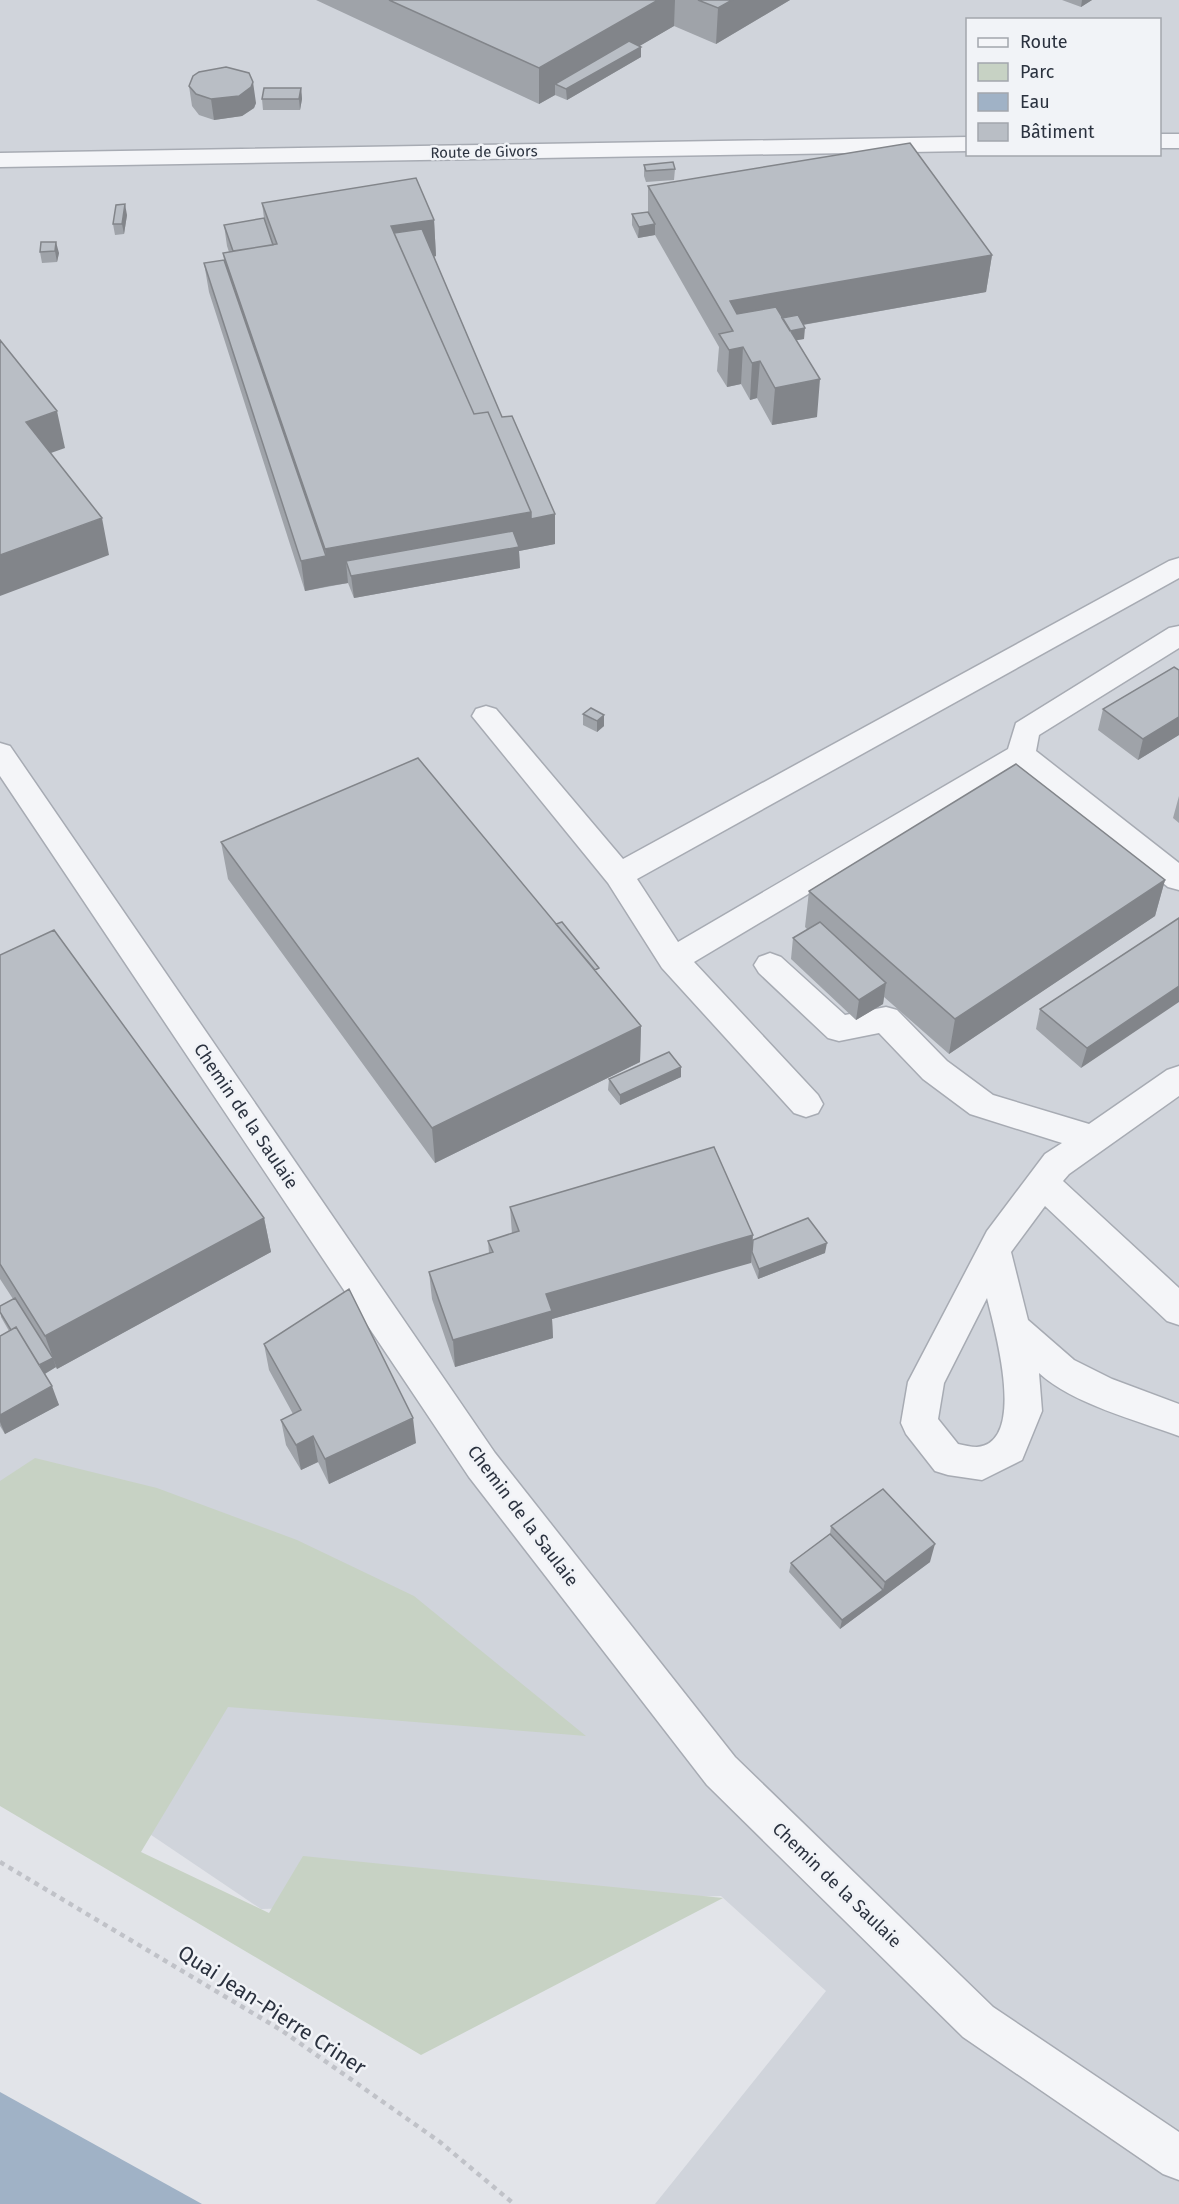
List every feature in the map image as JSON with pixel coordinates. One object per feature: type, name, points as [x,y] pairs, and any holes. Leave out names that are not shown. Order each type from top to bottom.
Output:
[{"type":"street","points":[[1161,141],[1179,141]]},
{"type":"street","name":"Route de Givors","points":[[0,160],[966,144]]},
{"type":"street","points":[[619,875],[1179,567]]},
{"type":"street","points":[[673,960],[1021,754],[1026,730],[1179,635]]},
{"type":"street","points":[[486,716],[619,875],[673,960],[806,1104]]},
{"type":"street","name":"Chemin de la Saulaie","points":[[0,753],[482,1465],[721,1772],[978,2022],[1179,2158]]},
{"type":"street","points":[[1021,754],[1179,879]]},
{"type":"street","points":[[770,965],[839,1029],[886,1019],[935,1070],[982,1106],[1093,1139]]},
{"type":"street","points":[[994,1254],[1018,1357],[1024,1411],[1009,1449],[981,1464],[948,1459],[919,1423],[926,1382],[999,1241],[1057,1164],[1179,1079]]},
{"type":"street","points":[[1043,1183],[1179,1310]]},
{"type":"street","points":[[1012,1328],[1061,1371],[1099,1390],[1179,1420]]},
{"type":"path","name":"Quai Jean-Pierre Criner","points":[[0,1862],[281,2031],[440,2142],[514,2204]]},
{"type":"shaded area","points":[[0,0],[1179,0],[1179,2204],[655,2204],[826,1991],[721,1896],[261,1909],[0,1733]]},
{"type":"green space","points":[[35,1458],[157,1488],[297,1540],[414,1596],[586,1736],[228,1707],[141,1852],[269,1913],[303,1856],[723,1898],[421,2055],[0,1806],[0,1481]]},
{"type":"water","points":[[0,2092],[202,2204],[0,2204]]},
{"type":"building","points":[[389,0],[658,0],[539,68]]},
{"type":"building","points":[[698,0],[732,0],[718,8]]},
{"type":"building","points":[[629,41],[641,47],[566,89],[555,84]]},
{"type":"building","points":[[226,67],[249,73],[253,82],[251,87],[239,96],[211,99],[196,94],[189,86],[193,76],[199,72]]},
{"type":"building","points":[[264,88],[301,88],[299,99],[262,99]]},
{"type":"building","points":[[910,143],[992,255],[730,301],[737,314],[776,307],[820,379],[775,388],[760,361],[752,363],[743,347],[729,350],[719,334],[733,331],[648,186]]},
{"type":"building","points":[[673,162],[675,169],[646,171],[644,165]]},
{"type":"building","points":[[416,178],[434,220],[391,226],[474,414],[488,412],[531,512],[325,549],[223,253],[277,244],[262,203]]},
{"type":"building","points":[[125,204],[122,224],[113,224],[116,205]]},
{"type":"building","points":[[648,212],[655,224],[639,227],[632,214]]},
{"type":"building","points":[[264,218],[273,245],[233,251],[224,225]]},
{"type":"building","points":[[422,229],[502,417],[512,416],[555,514],[531,519],[531,512],[488,412],[474,414],[394,233]]},
{"type":"building","points":[[41,242],[56,242],[55,251],[40,252]]},
{"type":"building","points":[[224,260],[326,556],[301,561],[204,263]]},
{"type":"building","points":[[798,315],[805,328],[790,331],[782,318]]},
{"type":"building","points":[[0,340],[57,411],[26,422],[102,518],[0,555]]},
{"type":"building","points":[[513,531],[519,547],[351,576],[346,561]]},
{"type":"building","points":[[1174,667],[1179,670],[1179,717],[1143,739],[1103,709]]},
{"type":"building","points":[[591,708],[604,715],[597,721],[583,714]]},
{"type":"building","points":[[418,758],[641,1026],[432,1128],[221,842]]},
{"type":"building","points":[[1016,764],[1165,880],[955,1019],[809,891]]},
{"type":"building","points":[[1179,918],[1179,986],[1087,1048],[1040,1009]]},
{"type":"building","points":[[562,922],[599,968],[595,970],[556,924]]},
{"type":"building","points":[[820,922],[886,983],[859,1000],[793,938]]},
{"type":"building","points":[[54,930],[264,1218],[45,1336],[0,1264],[0,955]]},
{"type":"building","points":[[669,1052],[681,1067],[620,1095],[609,1079]]},
{"type":"building","points":[[714,1147],[753,1235],[546,1294],[552,1311],[453,1340],[429,1272],[493,1252],[488,1241],[519,1231],[510,1207]]},
{"type":"building","points":[[808,1218],[827,1243],[759,1269],[752,1252],[753,1240]]},
{"type":"building","points":[[349,1289],[413,1418],[325,1459],[313,1436],[296,1445],[281,1420],[301,1410],[264,1344]]},
{"type":"building","points":[[15,1298],[53,1358],[39,1365],[16,1327],[11,1330],[0,1312],[0,1306]]},
{"type":"building","points":[[16,1327],[52,1386],[0,1415],[0,1336]]},
{"type":"building","points":[[883,1489],[935,1544],[885,1582],[831,1526]]},
{"type":"building","points":[[830,1534],[883,1590],[842,1620],[791,1563]]}]
